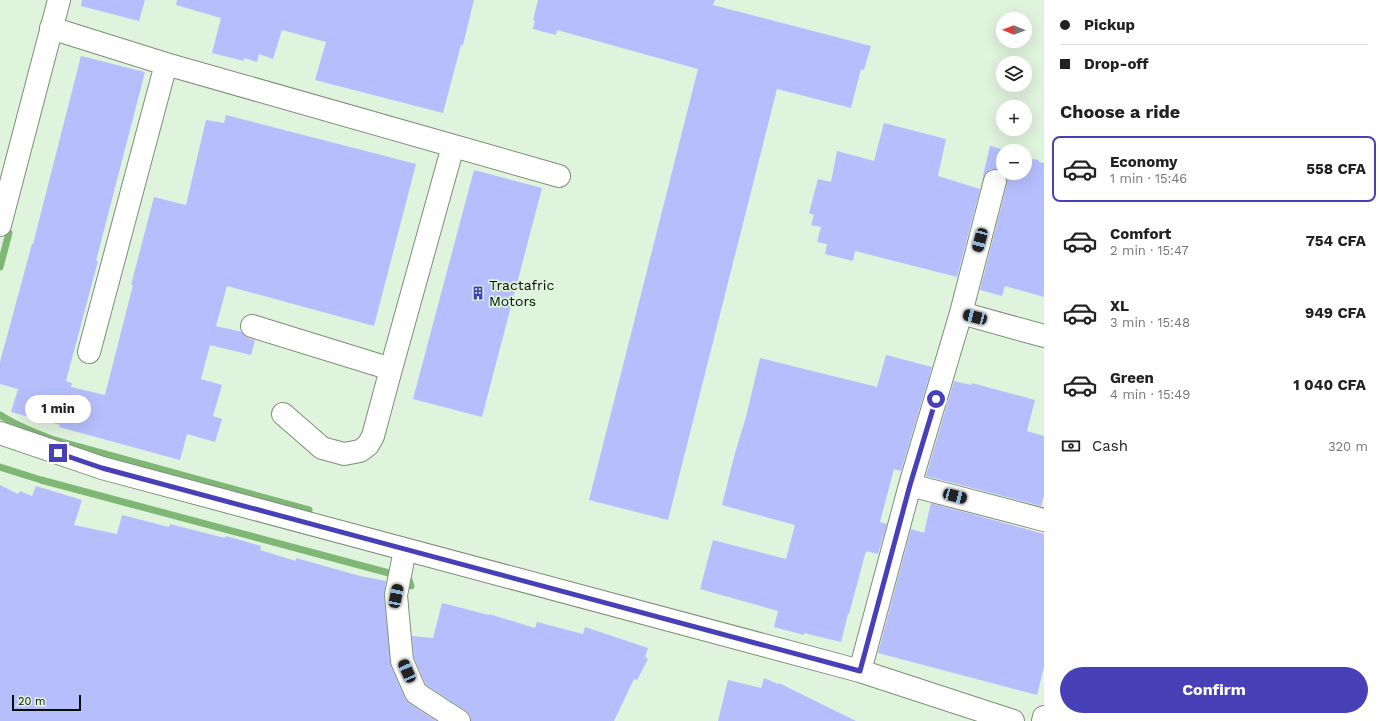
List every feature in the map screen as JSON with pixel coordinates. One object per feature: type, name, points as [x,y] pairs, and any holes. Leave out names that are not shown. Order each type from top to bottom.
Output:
[{"type":"street","points":[[0,225],[59,0]]},
{"type":"street","points":[[51,28],[166,64],[559,176]]},
{"type":"street","points":[[89,352],[166,64]]},
{"type":"street","points":[[283,414],[322,448],[344,454],[360,451],[368,445],[373,436],[453,146]]},
{"type":"street","points":[[860,671],[910,485],[961,314],[995,181]]},
{"type":"street","points":[[961,314],[1044,336]]},
{"type":"street","points":[[252,326],[391,369]]},
{"type":"street","points":[[0,433],[102,468],[860,671],[1013,721]]},
{"type":"street","points":[[910,485],[1044,520]]},
{"type":"street","points":[[405,550],[396,596],[402,661],[416,692],[459,721]]},
{"type":"street","points":[[1043,721],[1044,716]]},
{"type":"building","points":[[82,0],[145,0],[139,21],[81,6]]},
{"type":"building","points":[[177,0],[474,0],[463,45],[461,45],[443,113],[315,80],[326,42],[282,30],[273,59],[259,54],[257,62],[244,58],[244,61],[212,53],[221,18],[176,5]]},
{"type":"building","points":[[538,0],[715,0],[713,5],[871,46],[864,70],[861,69],[851,108],[777,89],[668,520],[589,500],[698,69],[557,30],[556,35],[533,29],[535,21],[533,20]]},
{"type":"building","points":[[81,56],[145,72],[96,261],[98,261],[66,381],[72,383],[71,387],[105,395],[154,197],[186,205],[206,120],[224,123],[226,115],[416,164],[374,326],[227,286],[216,326],[242,332],[248,338],[255,340],[251,355],[210,345],[201,379],[222,385],[213,416],[222,419],[215,442],[187,434],[180,460],[59,427],[60,425],[11,412],[18,389],[0,384],[0,362],[33,244]]},
{"type":"building","points":[[884,123],[946,139],[938,176],[980,189],[990,146],[996,148],[996,169],[991,169],[983,178],[957,277],[855,251],[853,261],[825,254],[827,244],[817,242],[821,227],[811,225],[814,215],[809,213],[818,179],[831,182],[837,151],[874,161]]},
{"type":"building","points":[[1032,159],[1039,160],[1039,162],[1044,163],[1044,297],[1005,286],[1002,296],[980,290],[1007,180],[1032,180]]},
{"type":"building","name":"Tractafric Motors","points":[[474,170],[542,188],[482,417],[413,399]]},
{"type":"building","points":[[886,355],[932,367],[901,471],[894,469],[880,522],[887,524],[878,554],[866,551],[841,642],[804,633],[804,635],[774,627],[778,611],[700,589],[713,540],[786,559],[795,525],[722,505],[746,417],[760,358],[877,387]]},
{"type":"building","points":[[954,381],[971,385],[972,383],[1035,400],[1027,431],[1044,436],[1044,496],[1041,506],[926,476]]},
{"type":"building","points":[[0,485],[18,494],[20,491],[32,496],[36,486],[82,500],[74,525],[117,534],[122,515],[169,527],[170,524],[225,538],[226,536],[261,546],[260,550],[296,561],[296,558],[360,576],[386,581],[384,596],[391,666],[405,698],[409,703],[436,721],[0,721]]},
{"type":"building","points":[[931,503],[1044,534],[1044,667],[1037,695],[878,653],[911,529],[924,533]]},
{"type":"building","points":[[442,603],[489,614],[535,628],[537,622],[583,634],[585,627],[648,648],[645,657],[648,659],[637,680],[634,679],[614,721],[471,721],[470,715],[466,711],[426,685],[414,658],[412,636],[433,638]]},
{"type":"building","points":[[764,678],[778,684],[779,683],[856,721],[718,721],[728,680],[761,688]]},
{"type":"waterway","points":[[0,267],[9,233]]},
{"type":"waterway","points":[[0,415],[20,426],[54,440],[309,510]]},
{"type":"waterway","points":[[0,467],[41,480],[400,576],[409,580],[411,586]]},
{"type":"place","name":"Tractafric Motors","points":[[478,293]]},
{"type":"route","points":[[58,453],[102,468],[860,671],[910,485],[936,399]]}]
